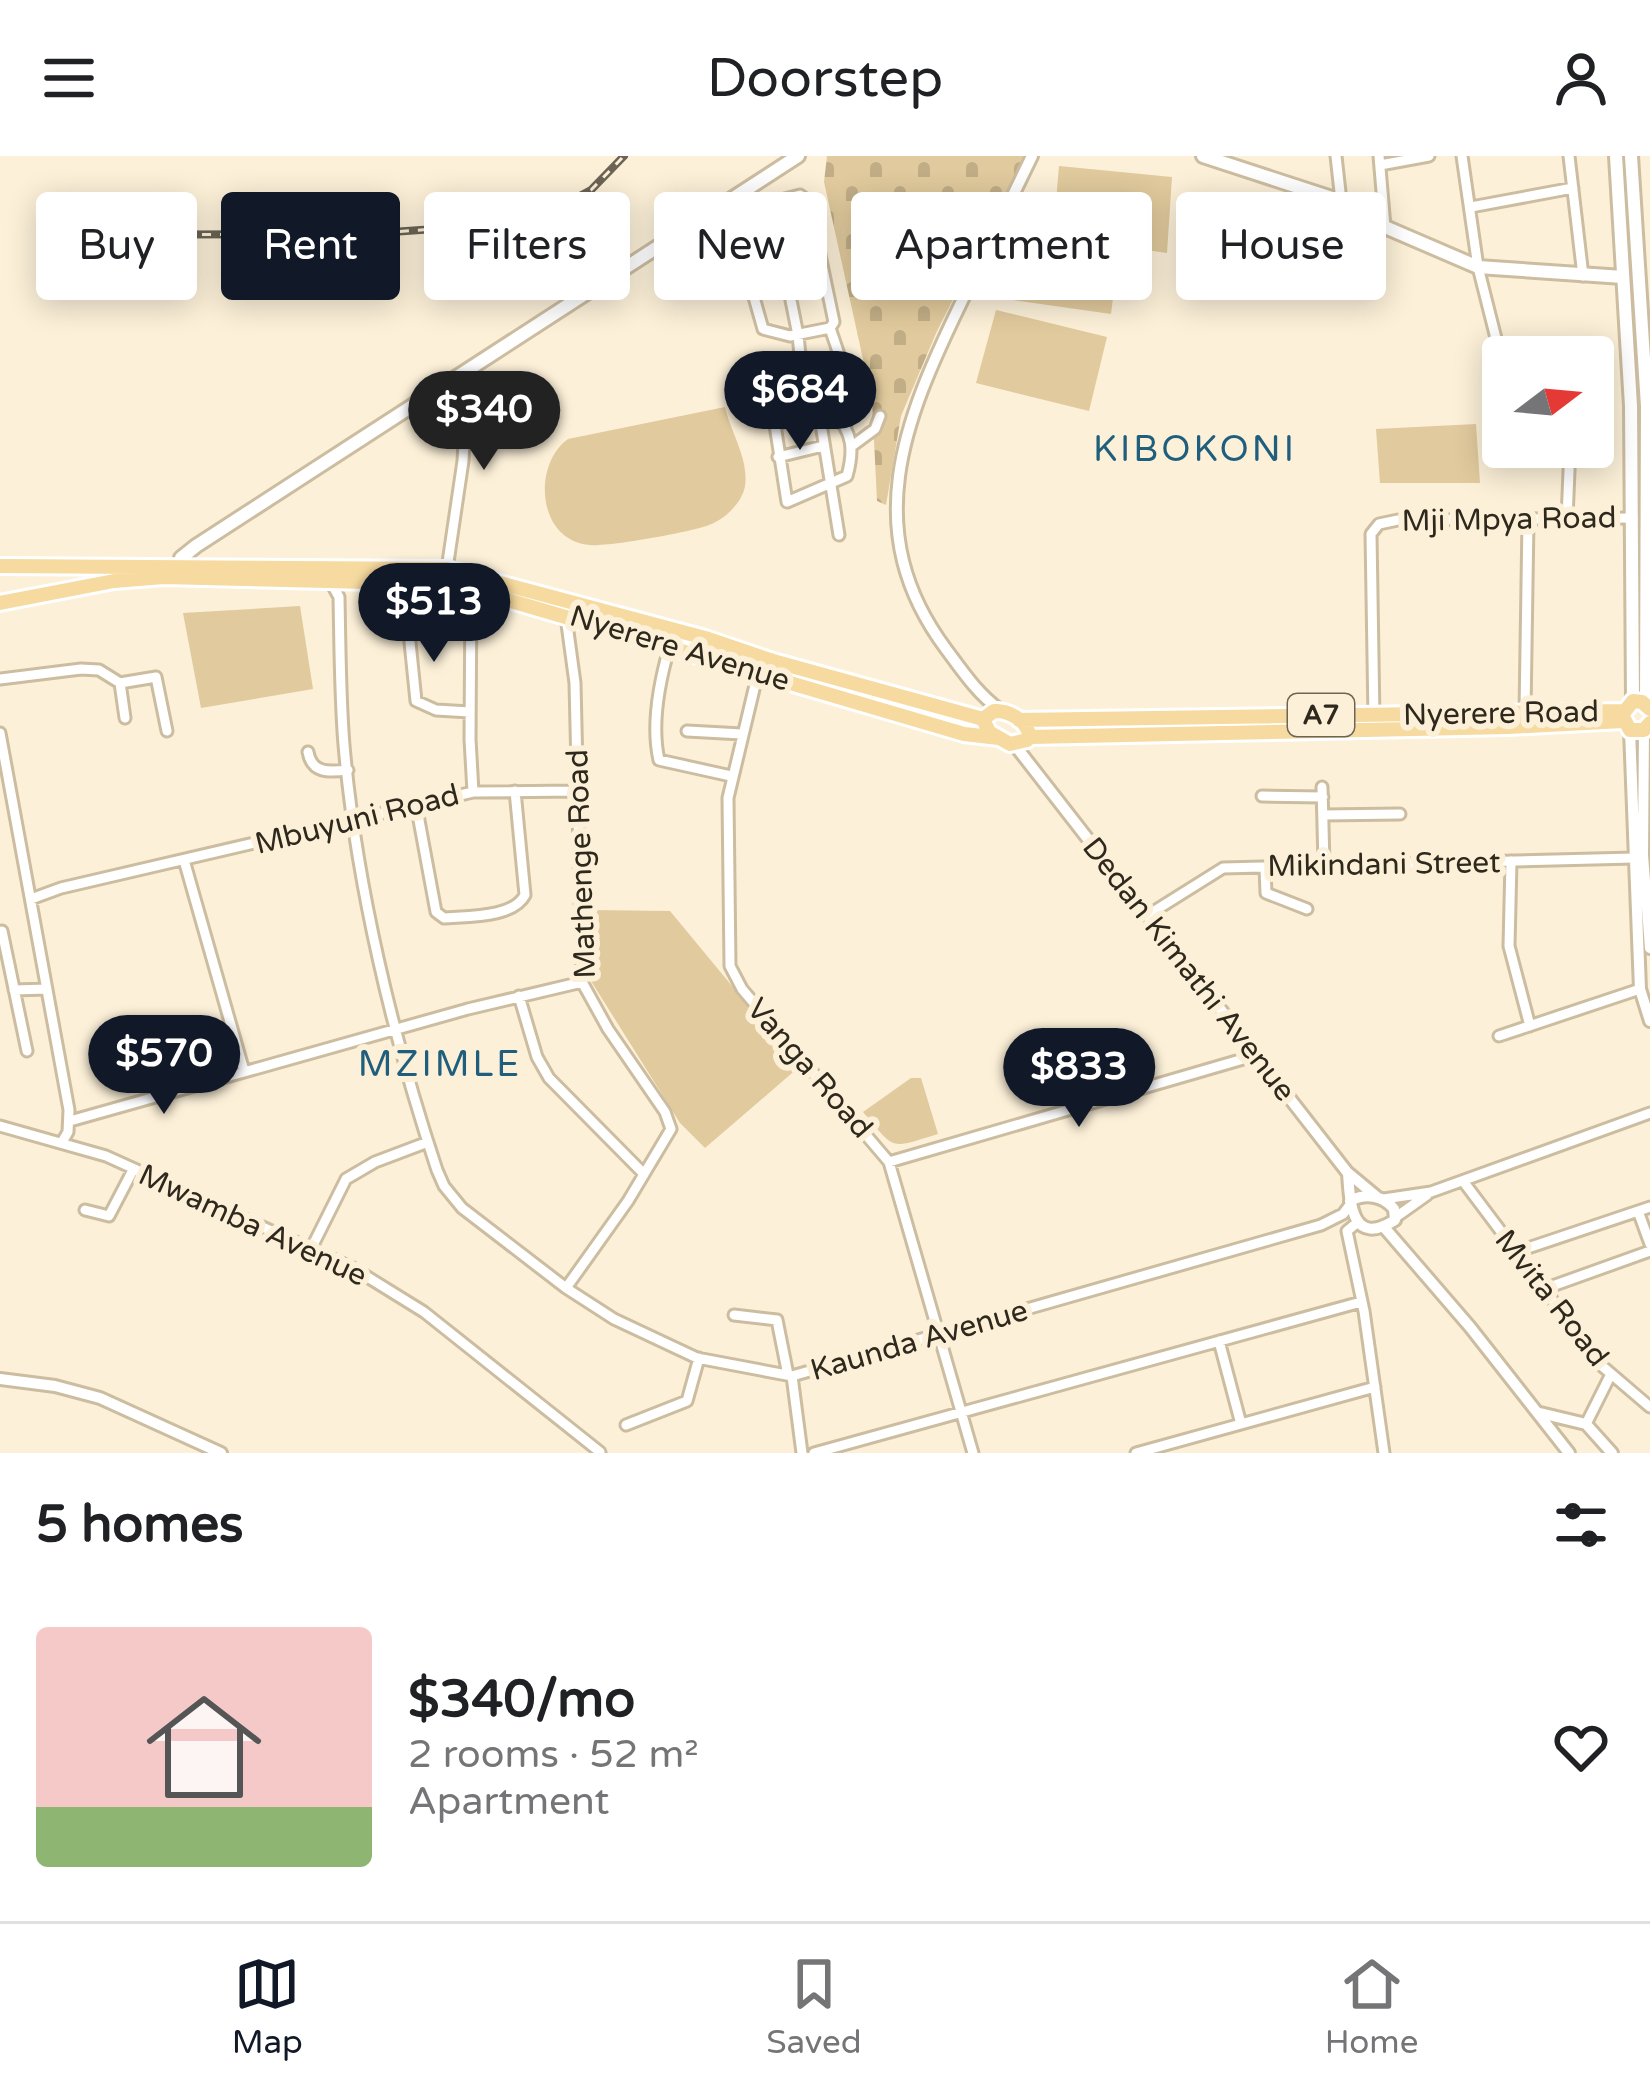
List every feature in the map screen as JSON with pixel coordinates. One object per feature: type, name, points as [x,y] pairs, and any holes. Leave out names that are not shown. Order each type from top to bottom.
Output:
[{"type":"highway","name":"Nyerere Avenue","points":[[0,566],[179,573],[436,573],[706,638],[760,669]]},
{"type":"highway","name":"Nyerere Avenue","points":[[0,603],[179,573]]},
{"type":"highway","name":"Nyerere Avenue","points":[[565,607],[584,620],[890,703],[964,734],[1017,740]]},
{"type":"highway","points":[[584,620],[706,638]]},
{"type":"highway","name":"Nyerere Avenue","points":[[890,703],[984,717]]},
{"type":"highway","points":[[1001,711],[1028,728],[1017,740],[985,727],[984,717],[1001,711]]},
{"type":"highway","name":"Nyerere Road","points":[[1508,720],[1525,712],[1545,717]]},
{"type":"highway","points":[[1190,717],[1190,734]]},
{"type":"highway","points":[[1170,734],[1171,718]]},
{"type":"highway","name":"Nyerere Road","points":[[1019,720],[1640,718]]},
{"type":"highway","name":"Nyerere Road","points":[[1017,740],[1374,722]]},
{"type":"main road","points":[[179,573],[181,558],[798,156]]},
{"type":"main road","points":[[1203,156],[1313,192]]},
{"type":"main road","points":[[1629,157],[1644,283],[1648,528],[1640,718]]},
{"type":"main road","points":[[1629,157],[1624,294],[1631,406],[1644,418]]},
{"type":"main road","points":[[1386,226],[1478,268],[1583,277],[1639,263]]},
{"type":"main road","points":[[1624,294],[1644,283]]},
{"type":"main road","points":[[1640,718],[1633,512],[1644,418]]},
{"type":"main road","points":[[1633,512],[1648,506]]},
{"type":"main road","points":[[208,573],[218,534]]},
{"type":"street","points":[[1001,711],[979,694],[930,627],[913,590],[901,544],[898,472],[922,384],[1032,156]]},
{"type":"street","points":[[1336,156],[1340,192]]},
{"type":"street","points":[[1382,192],[1380,160],[1429,156]]},
{"type":"street","points":[[1462,156],[1478,268],[1495,336]]},
{"type":"street","points":[[1569,156],[1583,277]]},
{"type":"street","points":[[1471,207],[1573,188]]},
{"type":"street","points":[[753,300],[759,323],[768,333],[798,335],[830,328],[834,322],[807,200],[800,195],[781,199],[773,211],[798,335],[805,396],[818,411],[839,535]]},
{"type":"street","points":[[818,411],[840,394],[847,378],[830,328]]},
{"type":"street","points":[[436,573],[463,461],[468,370]]},
{"type":"street","points":[[818,411],[834,413],[844,424],[851,446],[847,476],[787,502],[777,422],[818,411]]},
{"type":"street","points":[[851,446],[863,440],[880,416]]},
{"type":"street","points":[[778,457],[823,446]]},
{"type":"street","points":[[1567,519],[1569,468]]},
{"type":"street","name":"Mji Mpya Road","points":[[1374,722],[1371,534],[1376,527],[1398,520],[1567,519],[1633,512]]},
{"type":"street","points":[[1525,712],[1528,520]]},
{"type":"street","name":"Kaunda Avenue","points":[[329,574],[339,597],[355,822],[396,1030],[428,1142],[451,1196],[566,1288],[614,1319],[699,1358],[790,1376],[1321,1225]]},
{"type":"street","name":"Kaunda Avenue","points":[[339,597],[348,574]]},
{"type":"street","name":"Mbuyuni Road","points":[[31,899],[61,888],[473,792],[472,581]]},
{"type":"street","name":"Mathenge Road","points":[[565,607],[574,683],[581,982],[670,1122],[669,1138],[566,1288]]},
{"type":"street","points":[[407,613],[416,701],[436,710],[470,712]]},
{"type":"street","points":[[670,645],[662,675],[659,760],[731,776]]},
{"type":"street","points":[[0,679],[82,669],[99,670],[121,683],[156,677],[167,731]]},
{"type":"street","name":"Vanga Road","points":[[760,669],[731,776],[730,966],[742,989],[889,1162],[973,1453]]},
{"type":"street","points":[[121,683],[125,718]]},
{"type":"street","points":[[979,694],[984,717]]},
{"type":"street","points":[[1640,718],[1645,973],[1640,989],[1650,1021]]},
{"type":"street","points":[[687,731],[742,734]]},
{"type":"street","points":[[0,733],[70,1121],[62,1142]]},
{"type":"street","name":"Dedan Kimathi Avenue","points":[[1017,740],[1031,766],[1348,1172],[1380,1198],[1391,1221]]},
{"type":"street","points":[[308,752],[317,770],[348,770]]},
{"type":"street","points":[[473,792],[575,790]]},
{"type":"street","points":[[416,804],[436,912],[444,918],[508,910],[525,895],[514,791]]},
{"type":"street","points":[[1262,796],[1322,792],[1324,864]]},
{"type":"street","points":[[1323,815],[1400,814]]},
{"type":"street","points":[[1642,856],[1650,948]]},
{"type":"street","name":"Mikindani Street","points":[[1148,915],[1214,872],[1324,864],[1642,856]]},
{"type":"street","points":[[184,860],[244,1071]]},
{"type":"street","points":[[1511,861],[1510,946],[1530,1026]]},
{"type":"street","points":[[1264,868],[1266,893],[1307,910]]},
{"type":"street","points":[[2,931],[27,1051]]},
{"type":"street","points":[[70,1121],[581,982]]},
{"type":"street","points":[[14,990],[47,989]]},
{"type":"street","points":[[1499,1036],[1640,989]]},
{"type":"street","points":[[519,996],[537,1057],[549,1078],[644,1174]]},
{"type":"street","points":[[889,1162],[1257,1055]]},
{"type":"street","points":[[1321,1225],[1343,1214],[1360,1197],[1431,1192],[1650,1113]]},
{"type":"street","name":"Mwamba Avenue","points":[[0,1126],[106,1156],[312,1247],[424,1312],[600,1452]]},
{"type":"street","points":[[312,1247],[346,1179],[428,1142]]},
{"type":"street","points":[[85,1210],[109,1216],[133,1170]]},
{"type":"street","points":[[1348,1172],[1350,1204],[1360,1222]]},
{"type":"street","name":"Mvita Road","points":[[1463,1181],[1611,1374],[1650,1407]]},
{"type":"street","points":[[1321,1225],[1391,1221],[1431,1192]]},
{"type":"street","points":[[1516,1252],[1644,1209],[1650,1247],[1544,1289]]},
{"type":"street","points":[[1391,1221],[1404,1248],[1569,1453]]},
{"type":"street","points":[[1360,1222],[1349,1243],[1384,1453]]},
{"type":"street","points":[[814,1453],[1361,1302]]},
{"type":"street","points":[[734,1315],[777,1320],[802,1453]]},
{"type":"street","points":[[1220,1341],[1240,1424]]},
{"type":"street","points":[[626,1425],[682,1405],[699,1358]]},
{"type":"street","points":[[1586,1424],[1611,1374]]},
{"type":"street","points":[[0,1378],[100,1398],[221,1453]]},
{"type":"street","points":[[1136,1453],[1376,1387]]},
{"type":"street","points":[[1536,1412],[1586,1424],[1612,1453]]},
{"type":"street","points":[[1556,1436],[1562,1418]]},
{"type":"street","points":[[1196,1436],[1200,1453]]},
{"type":"green space","points":[[827,156],[1026,156],[1008,192],[851,192],[851,300],[953,300],[901,416],[886,505],[877,501],[872,400],[824,182]]},
{"type":"green space","points":[[1059,166],[1172,177],[1167,253],[1152,251],[1152,192],[1057,192]]},
{"type":"green space","points":[[1013,300],[1113,300],[1111,314]]},
{"type":"green space","points":[[996,310],[1107,337],[1089,411],[976,383]]},
{"type":"green space","points":[[725,407],[746,476],[740,498],[721,519],[686,531],[590,545],[572,540],[550,517],[545,483],[556,451],[568,439]]},
{"type":"green space","points":[[1476,424],[1480,483],[1380,483],[1376,429]]},
{"type":"green space","points":[[300,606],[313,689],[201,708],[183,613]]},
{"type":"green space","points":[[588,910],[670,911],[799,1067],[705,1148],[680,1123],[591,981]]},
{"type":"green space","points":[[911,1078],[921,1078],[938,1134],[894,1143],[863,1112]]},
{"type":"railway","points":[[197,235],[363,234],[507,224],[552,211],[591,190],[624,156]]},
{"type":"district","name":"KIBOKONI","points":[[1195,448]]},
{"type":"district","name":"MZIMLE","points":[[440,1063]]}]
